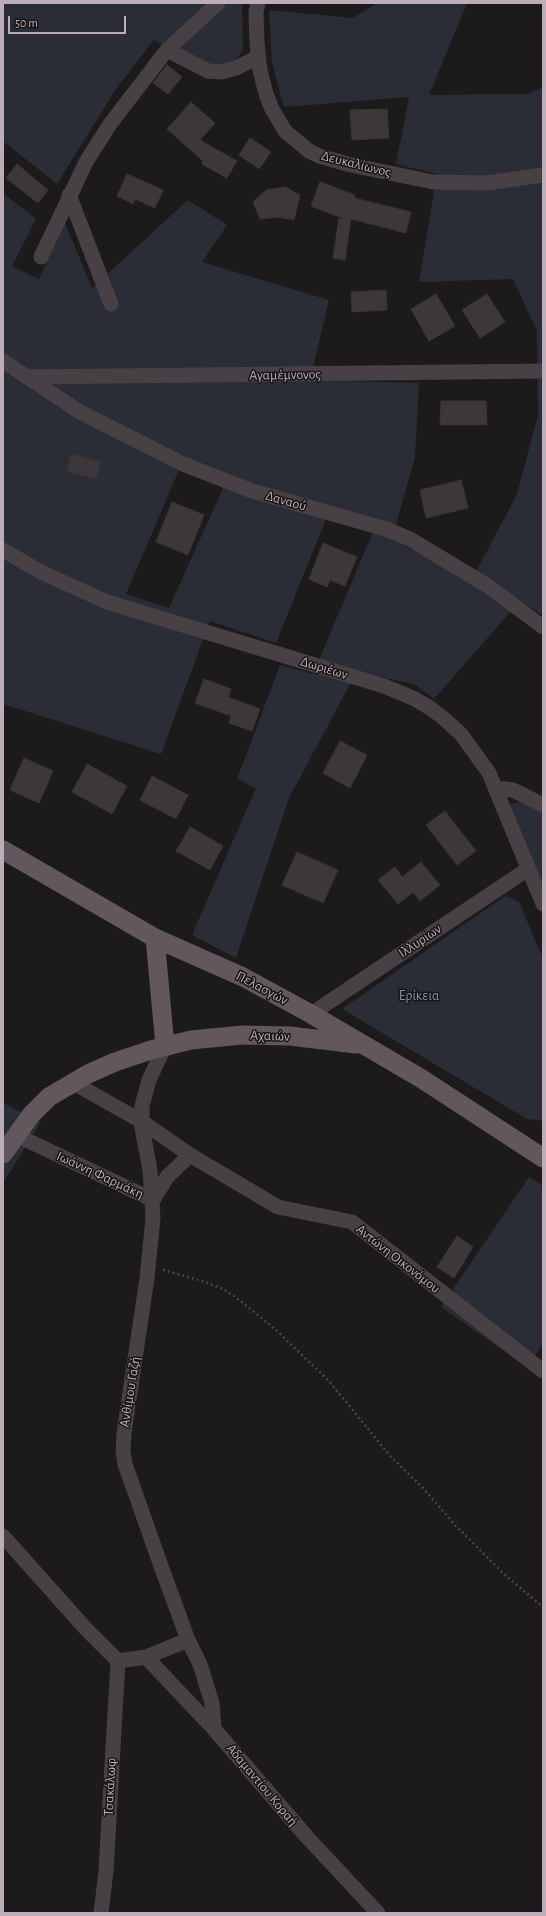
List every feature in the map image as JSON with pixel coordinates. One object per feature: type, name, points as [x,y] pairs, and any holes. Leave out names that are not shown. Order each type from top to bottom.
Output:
[{"type":"main road","name":"Πελασγών","points":[[3,850],[155,938],[243,977],[311,1014],[365,1046]]},
{"type":"main road","points":[[155,938],[165,1046]]},
{"type":"main road","name":"Αχαιών","points":[[3,1154],[16,1135],[49,1097],[72,1082],[115,1062],[165,1046],[210,1037],[267,1035],[290,1036],[365,1046],[422,1079],[543,1158]]},
{"type":"street","points":[[41,257],[69,195],[86,162],[110,124],[167,50],[218,3]]},
{"type":"street","name":"Δευκαλίωνος","points":[[258,3],[256,27],[258,57],[266,94],[278,120],[300,146],[319,156],[433,182],[487,184],[543,175]]},
{"type":"street","points":[[167,50],[208,71],[222,72],[236,68],[258,57]]},
{"type":"street","points":[[69,195],[111,304]]},
{"type":"street","name":"Δαναού","points":[[3,361],[98,422],[183,464],[252,490],[386,529],[410,539],[478,579],[543,626]]},
{"type":"street","name":"Αγαμέμνονος","points":[[26,377],[542,372]]},
{"type":"street","name":"Δωριέων","points":[[3,550],[43,573],[107,602],[384,686],[415,699],[441,716],[461,734],[480,759],[496,788],[543,904]]},
{"type":"street","points":[[496,788],[506,788],[518,792],[543,805]]},
{"type":"street","name":"Ιλλυρίων","points":[[311,1014],[528,869]]},
{"type":"street","name":"Ανθίμου Γαζή","points":[[165,1046],[156,1063],[142,1106],[141,1121],[150,1170],[153,1200],[148,1266],[124,1433],[124,1459],[188,1640],[200,1664],[212,1703],[214,1729]]},
{"type":"street","name":"Αντώνη Οικονόμου","points":[[72,1082],[141,1121],[190,1155],[278,1206],[352,1222],[543,1371]]},
{"type":"street","name":"Ιωάννη Φαρμάκη","points":[[16,1135],[153,1200],[167,1177],[190,1155]]},
{"type":"street","points":[[3,1536],[86,1629],[118,1661],[146,1657],[188,1640]]},
{"type":"street","name":"Αδαμαντίου Κοραή","points":[[146,1657],[214,1729],[307,1837],[378,1913]]},
{"type":"street","name":"Τσακάλωφ","points":[[101,1913],[106,1864],[118,1661]]},
{"type":"path","points":[[148,1266],[199,1280],[223,1289],[275,1329],[329,1381],[391,1457],[422,1487],[455,1525],[505,1575],[543,1607]]},
{"type":"green space","points":[[3,3],[242,3],[243,51],[227,68],[189,60],[154,40],[116,89],[57,184],[3,141]]},
{"type":"green space","points":[[377,3],[467,3],[429,95],[529,94],[543,87],[543,615],[520,601],[434,699],[416,685],[357,671],[289,798],[236,958],[192,935],[256,788],[237,779],[280,665],[313,674],[378,520],[330,509],[276,643],[210,621],[161,754],[3,704],[3,193],[36,219],[12,266],[39,279],[65,223],[92,288],[188,200],[227,225],[202,262],[329,300],[310,380],[419,383],[415,457],[392,539],[469,579],[477,570],[517,494],[538,415],[537,331],[513,279],[419,282],[437,174],[396,164],[409,97],[284,107],[272,63],[269,10],[353,18]],"holes":[[[184,458],[229,475],[169,608],[126,594]]]},
{"type":"green space","points":[[520,802],[543,811],[543,887],[509,804]]},
{"type":"green space","name":"Ερίκεια","points":[[505,896],[519,902],[543,959],[543,1121],[527,1119],[342,1009]]},
{"type":"green space","points":[[3,1103],[41,1122],[3,1183]]},
{"type":"green space","points":[[529,1177],[543,1186],[543,1343],[527,1367],[441,1307]]},
{"type":"building","points":[[167,65],[182,77],[168,94],[153,83]]},
{"type":"building","points":[[191,102],[215,123],[200,140],[237,161],[227,178],[202,164],[203,161],[167,129]]},
{"type":"building","points":[[387,109],[389,138],[352,140],[350,110]]},
{"type":"building","points":[[250,138],[271,152],[259,169],[239,155]]},
{"type":"building","points":[[17,164],[48,190],[38,203],[6,178]]},
{"type":"building","points":[[127,174],[163,190],[155,208],[135,199],[133,204],[117,196]]},
{"type":"building","points":[[320,182],[355,195],[354,198],[411,212],[406,233],[351,219],[345,260],[333,258],[339,218],[345,219],[311,206]]},
{"type":"building","points":[[285,187],[300,195],[294,220],[278,217],[260,219],[253,202],[266,190]]},
{"type":"building","points":[[386,290],[387,310],[352,312],[351,292]]},
{"type":"building","points":[[436,294],[455,326],[429,341],[411,309]]},
{"type":"building","points":[[487,294],[505,322],[480,338],[462,310]]},
{"type":"building","points":[[441,401],[486,401],[487,425],[440,425]]},
{"type":"building","points":[[71,454],[101,462],[96,479],[67,472]]},
{"type":"building","points":[[461,480],[468,508],[426,518],[420,490]]},
{"type":"building","points":[[172,502],[204,515],[188,555],[156,542]]},
{"type":"building","points":[[323,543],[357,557],[345,586],[330,580],[327,587],[309,579]]},
{"type":"building","points":[[204,679],[231,689],[228,697],[260,709],[252,731],[229,723],[231,716],[195,703]]},
{"type":"building","points":[[340,741],[367,755],[350,788],[323,773]]},
{"type":"building","points":[[24,758],[53,771],[39,803],[10,790]]},
{"type":"building","points":[[87,764],[127,786],[112,814],[72,792]]},
{"type":"building","points":[[152,776],[188,795],[176,819],[140,800]]},
{"type":"building","points":[[445,811],[476,851],[457,865],[426,825]]},
{"type":"building","points":[[190,827],[223,846],[210,870],[176,851]]},
{"type":"building","points":[[297,852],[338,870],[323,903],[282,885]]},
{"type":"building","points":[[421,862],[440,885],[420,901],[413,892],[398,904],[378,880],[395,867],[402,877]]},
{"type":"building","points":[[457,1236],[473,1247],[454,1278],[437,1267]]}]
